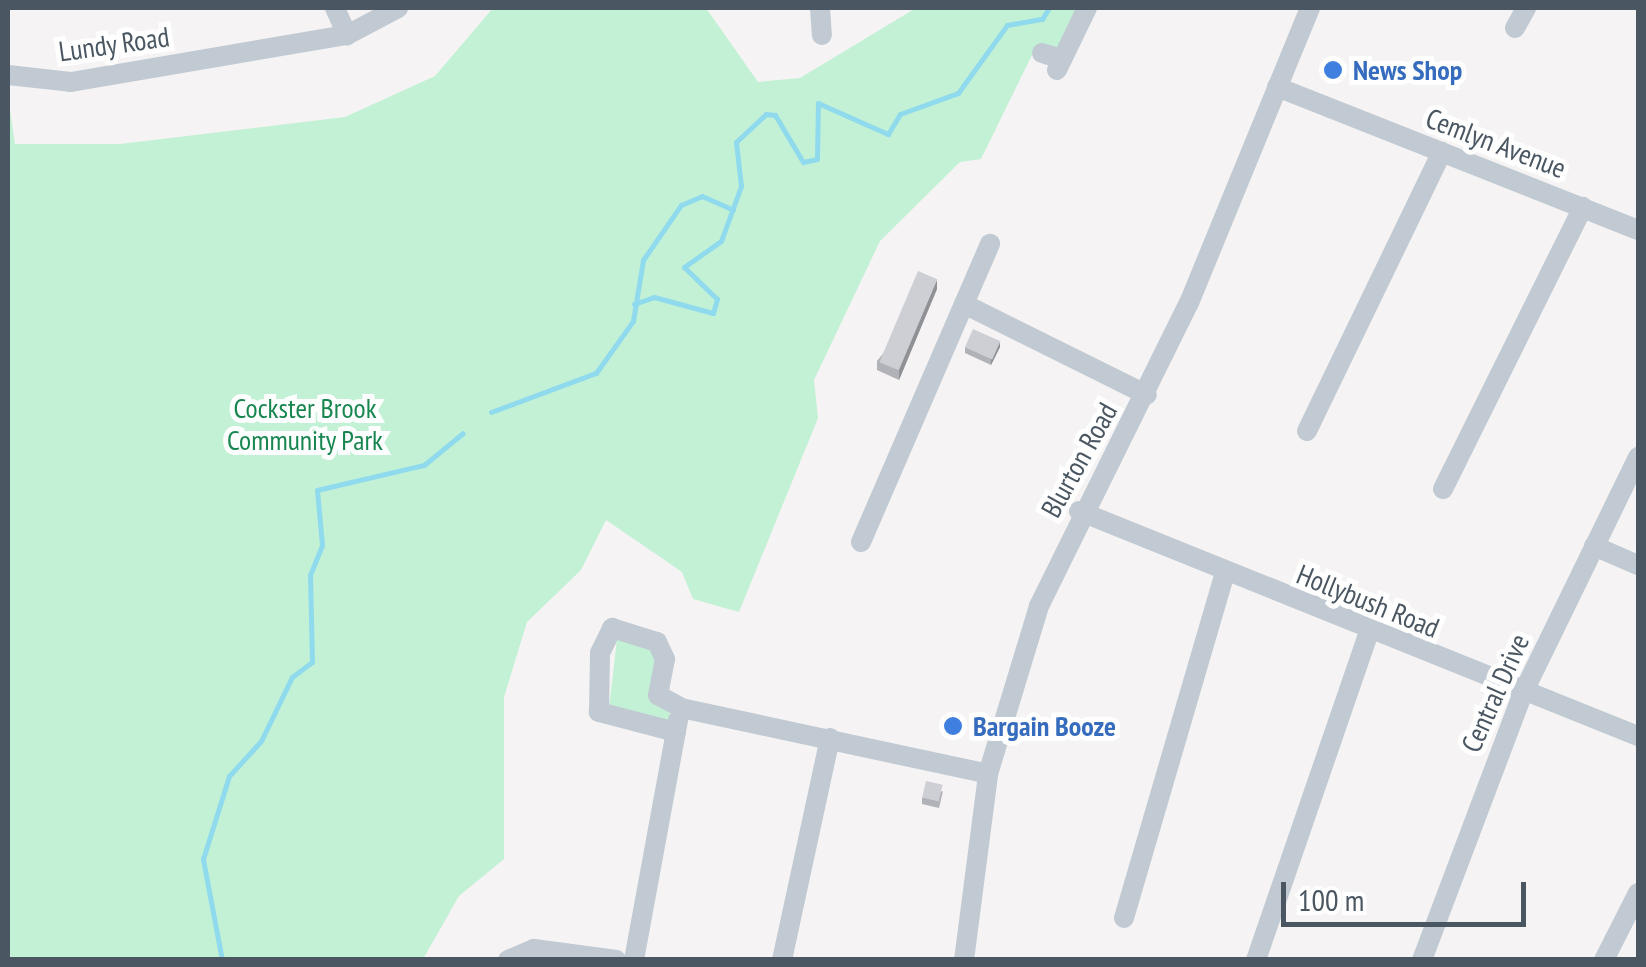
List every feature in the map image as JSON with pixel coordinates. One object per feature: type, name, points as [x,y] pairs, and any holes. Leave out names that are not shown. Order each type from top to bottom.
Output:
[{"type":"street","points":[[335,8],[348,35]]},
{"type":"street","name":"Lundy Road","points":[[8,75],[71,82],[348,35],[398,8]]},
{"type":"street","points":[[1054,61],[1087,8]]},
{"type":"street","name":"Blurton Road","points":[[964,960],[988,774],[1015,673],[1079,511],[1147,395],[1310,8]]},
{"type":"street","points":[[1515,28],[1526,8]]},
{"type":"street","name":"Cemlyn Avenue","points":[[1278,86],[1638,230]]},
{"type":"street","points":[[1306,431],[1442,152]]},
{"type":"street","points":[[1443,489],[1583,207]]},
{"type":"street","points":[[861,542],[990,244]]},
{"type":"street","points":[[964,304],[1147,395]]},
{"type":"street","name":"Central Drive","points":[[1422,960],[1522,693],[1638,457]]},
{"type":"street","name":"Hollybush Road","points":[[1079,511],[1369,632],[1638,736]]},
{"type":"street","points":[[1594,546],[1638,565]]},
{"type":"street","points":[[1124,918],[1225,574]]},
{"type":"street","points":[[676,732],[599,712],[600,653],[612,628],[657,642],[665,658],[658,694],[681,708],[988,774]]},
{"type":"street","points":[[1256,960],[1369,632]]},
{"type":"street","points":[[634,960],[681,708]]},
{"type":"street","points":[[782,960],[830,738]]},
{"type":"street","points":[[1604,960],[1638,893]]},
{"type":"street","points":[[508,960],[561,949],[616,960]]},
{"type":"green space","name":"Cockster Brook Community Park","points":[[493,8],[706,8],[758,82],[800,78],[916,8],[1097,8],[1065,66],[1033,53],[981,159],[960,162],[880,241],[814,380],[818,418],[739,612],[693,599],[682,572],[606,520],[581,570],[527,622],[504,697],[504,859],[459,896],[423,959],[8,960],[8,96],[15,144],[120,144],[345,117],[435,76]]},
{"type":"green space","points":[[617,639],[657,647],[655,687],[675,724],[609,708]]},
{"type":"building","points":[[918,271],[937,279],[899,370],[879,362]]},
{"type":"building","points":[[973,329],[1000,341],[992,359],[965,347]]},
{"type":"building","points":[[926,781],[943,785],[939,801],[922,798]]},
{"type":"waterway","points":[[634,304],[654,297],[713,313],[717,299],[684,267],[721,241],[741,186],[736,142],[766,114],[775,115],[803,162],[817,159],[818,103],[888,134],[900,114],[958,93],[1007,25],[1042,19],[1049,8]]},
{"type":"waterway","points":[[491,412],[596,373],[633,321],[643,260],[681,205],[702,196],[733,210]]},
{"type":"waterway","points":[[222,960],[203,859],[229,776],[261,741],[292,677],[312,662],[310,575],[322,545],[317,490],[424,465],[463,433]]},
{"type":"place","name":"News Shop","points":[[1333,70]]},
{"type":"place","name":"Bargain Booze","points":[[953,726]]}]
